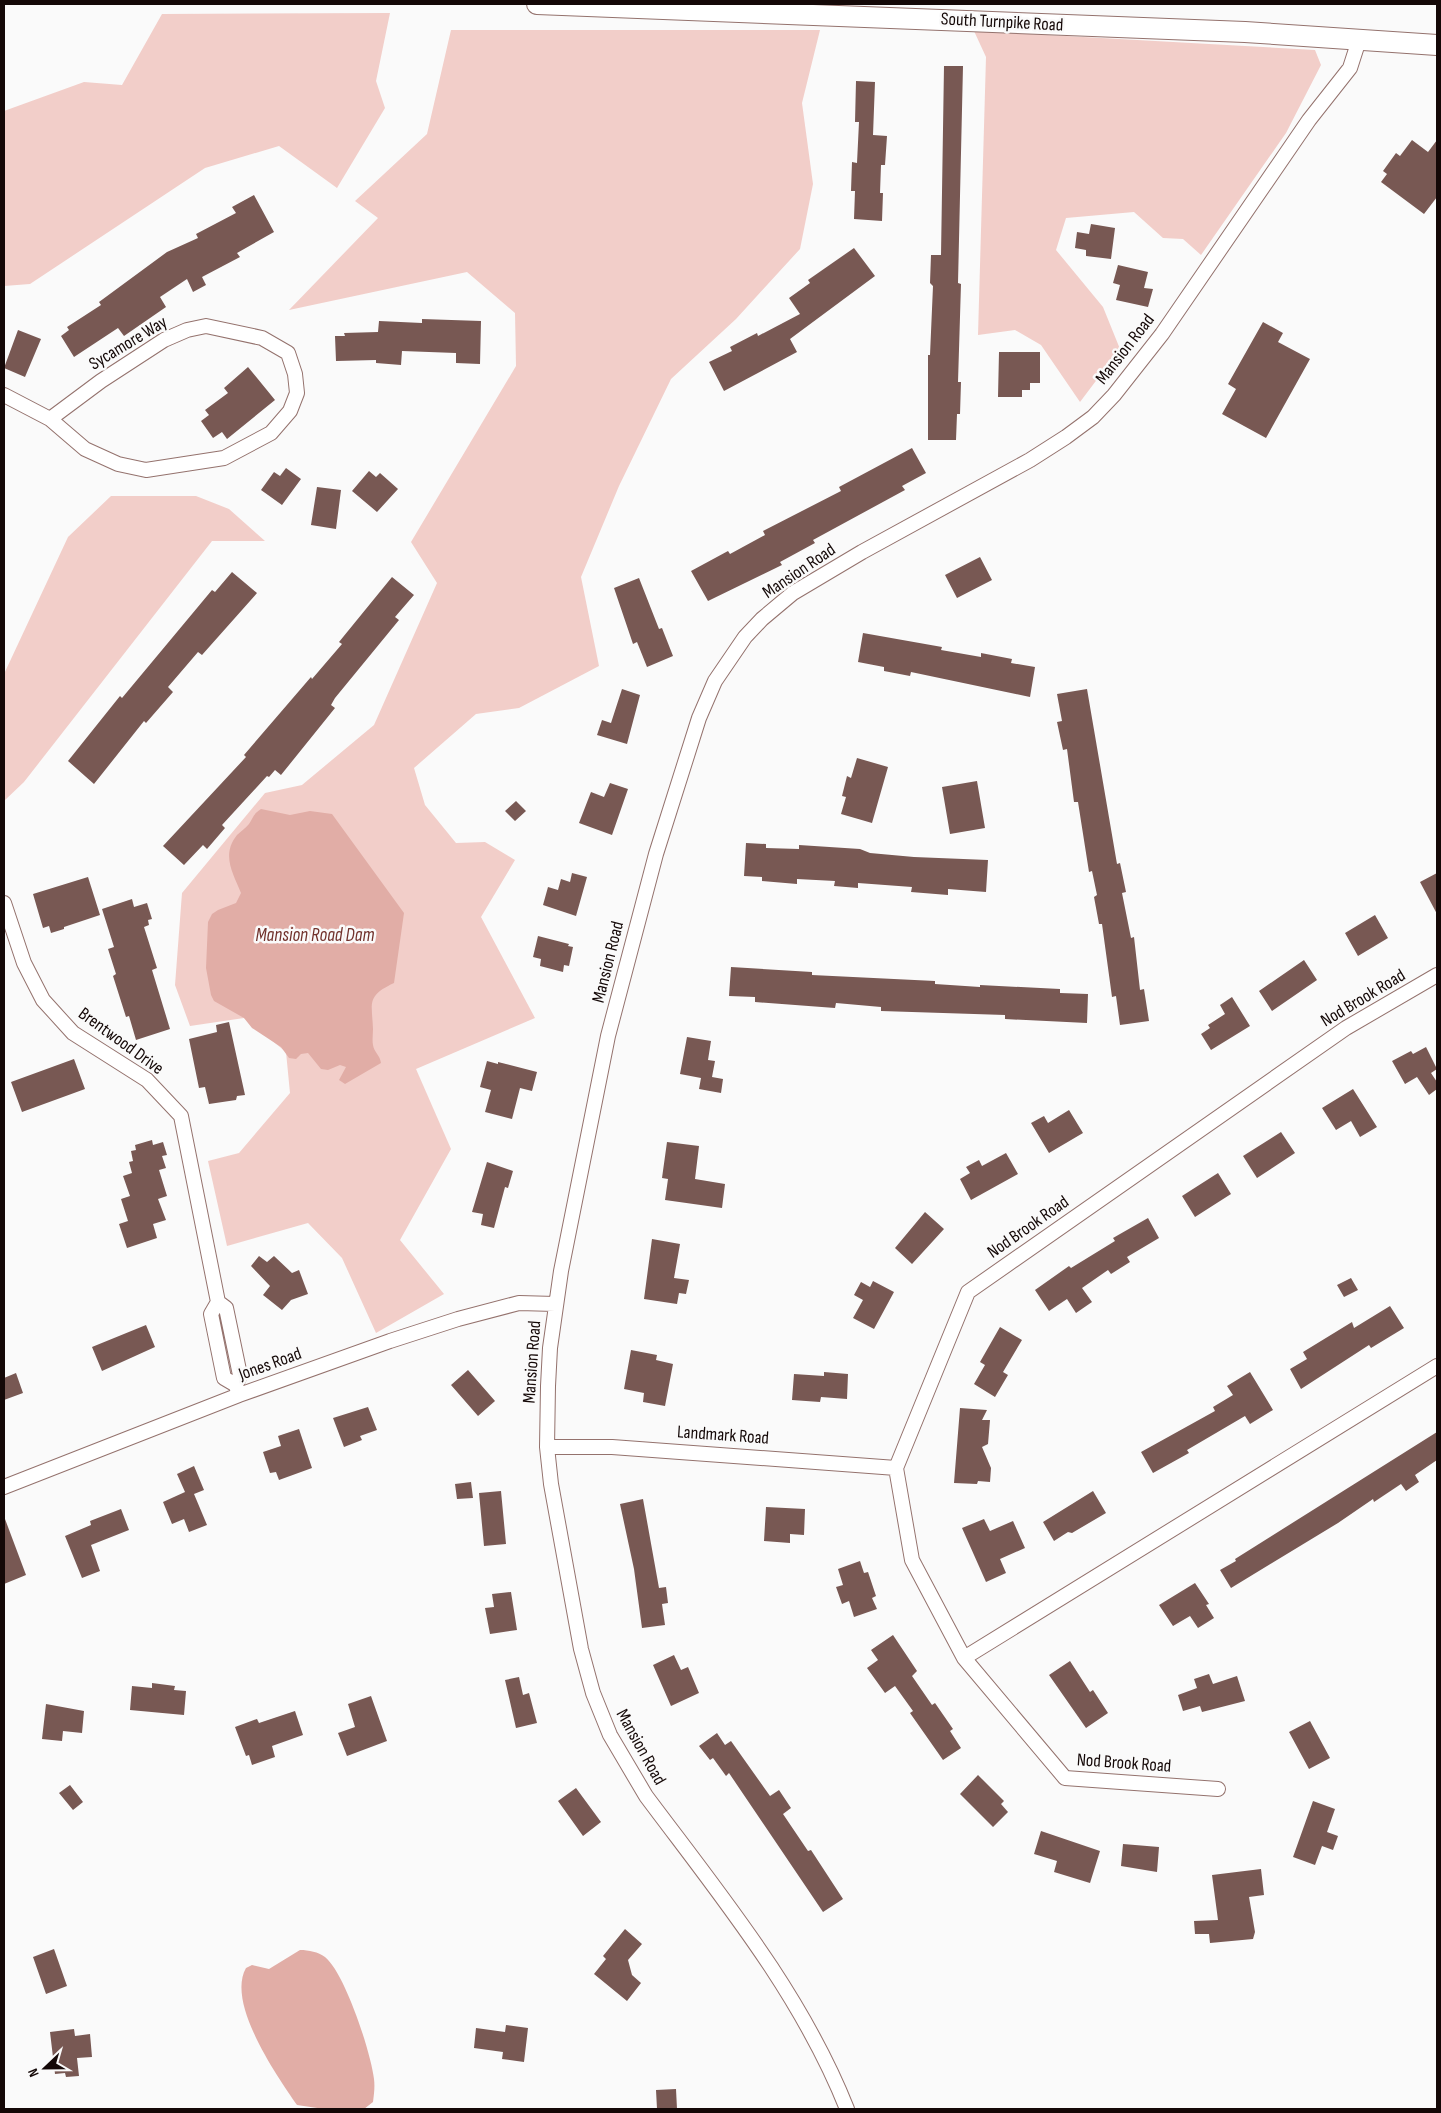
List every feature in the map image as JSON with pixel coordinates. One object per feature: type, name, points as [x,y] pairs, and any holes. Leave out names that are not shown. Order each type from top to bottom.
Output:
[{"type":"main road","name":"South Turnpike Road","points":[[537,4],[1245,32],[1437,45]]},
{"type":"street","name":"Mansion Road","points":[[848,2109],[820,2049],[793,2001],[768,1963],[646,1796],[610,1735],[593,1693],[581,1649],[559,1536],[548,1448],[550,1348],[556,1304],[603,1061],[642,904],[695,728],[715,681],[732,655],[762,619],[793,593],[862,552],[1030,460],[1093,417],[1138,367],[1309,120],[1350,68],[1359,40]]},
{"type":"street","name":"Sycamore Way","points":[[4,395],[50,419],[85,449],[118,464],[146,470],[224,458],[271,433],[290,411],[297,394],[295,374],[288,354],[262,338],[206,326],[187,330],[157,344],[101,381],[50,419]]},
{"type":"street","name":"Brentwood Drive","points":[[4,904],[24,963],[43,1000],[73,1033],[147,1080],[181,1116],[218,1302],[211,1314],[224,1378],[237,1390]]},
{"type":"street","name":"Nod Brook Road","points":[[1218,1788],[1065,1778],[964,1658],[912,1560],[896,1468],[968,1292],[1346,1028],[1437,974]]},
{"type":"street","name":"Jones Road","points":[[4,1487],[237,1390],[492,1309],[519,1303],[556,1304]]},
{"type":"street","points":[[964,1658],[1437,1366]]},
{"type":"street","name":"Landmark Road","points":[[548,1448],[612,1447],[896,1468]]},
{"type":"shaded area","points":[[390,13],[376,81],[385,108],[337,188],[279,146],[205,168],[30,284],[4,286],[4,111],[84,82],[122,85],[162,14]]},
{"type":"shaded area","points":[[451,30],[820,30],[802,103],[813,184],[800,249],[736,319],[671,379],[619,486],[581,577],[599,666],[519,708],[476,714],[414,768],[425,805],[456,843],[485,842],[515,860],[481,917],[535,1018],[416,1069],[451,1149],[400,1240],[444,1294],[376,1333],[342,1258],[308,1223],[227,1246],[208,1161],[239,1153],[290,1093],[286,1052],[244,1018],[190,1026],[175,985],[182,893],[265,793],[302,785],[374,725],[437,583],[411,542],[516,366],[515,313],[467,272],[289,310],[378,218],[355,201],[427,134]]},
{"type":"shaded area","points":[[974,31],[1315,50],[1321,65],[1286,133],[1201,255],[1183,239],[1163,238],[1134,212],[1066,218],[1056,250],[1103,307],[1120,349],[1080,402],[1041,345],[1015,330],[978,335],[986,57]]},
{"type":"shaded area","points":[[111,496],[196,496],[229,509],[265,541],[212,541],[24,782],[4,801],[4,674],[68,537]]},
{"type":"water","name":"Mansion Road Dam","points":[[261,809],[290,815],[310,811],[332,814],[404,913],[394,983],[375,996],[372,1006],[373,1043],[381,1063],[345,1084],[339,1080],[346,1067],[340,1065],[328,1070],[321,1069],[308,1053],[301,1054],[296,1059],[289,1058],[281,1047],[252,1028],[244,1018],[214,1001],[211,995],[206,968],[208,922],[212,914],[236,903],[241,893],[230,864],[230,850],[232,842],[237,835]]},
{"type":"water","points":[[300,1950],[307,1950],[325,1957],[341,1979],[349,1996],[368,2051],[374,2079],[373,2102],[364,2109],[324,2109],[297,2105],[256,2039],[243,2000],[242,1983],[246,1968],[252,1965],[269,1969]]},
{"type":"building","points":[[944,66],[963,66],[958,283],[961,284],[958,382],[961,382],[960,414],[957,414],[956,440],[928,440],[928,355],[930,355],[933,286],[930,283],[931,255],[941,255]]},
{"type":"building","points":[[856,81],[875,82],[873,135],[887,136],[885,165],[881,165],[882,221],[854,219],[855,191],[851,191],[852,162],[857,163],[859,122],[855,122]]},
{"type":"building","points":[[1412,140],[1428,152],[1437,140],[1437,197],[1424,214],[1381,182],[1387,174],[1383,171],[1396,153],[1400,156]]},
{"type":"building","points":[[254,195],[274,232],[237,253],[240,257],[202,277],[206,285],[193,292],[187,279],[160,297],[166,307],[124,336],[118,328],[74,357],[61,336],[69,330],[67,327],[101,305],[99,302],[167,252],[198,238],[196,234],[236,213],[232,207]]},
{"type":"building","points":[[1091,224],[1115,228],[1111,259],[1086,256],[1086,250],[1075,248],[1077,232],[1089,234]]},
{"type":"building","points":[[854,248],[875,276],[790,339],[797,352],[724,391],[709,362],[732,351],[730,347],[757,333],[758,336],[800,314],[789,298],[810,283],[808,280]]},
{"type":"building","points":[[1118,265],[1148,272],[1144,288],[1153,289],[1148,307],[1116,300],[1120,285],[1113,283]]},
{"type":"building","points":[[422,319],[481,321],[480,364],[456,363],[456,353],[402,351],[401,365],[376,363],[376,360],[336,361],[335,336],[345,336],[344,333],[378,332],[379,321],[422,323]]},
{"type":"building","points":[[1263,322],[1283,333],[1278,342],[1310,359],[1266,438],[1222,414],[1236,389],[1228,384]]},
{"type":"building","points":[[18,330],[41,339],[25,377],[4,368]]},
{"type":"building","points":[[999,352],[1040,352],[1040,383],[1030,383],[1030,390],[1022,390],[1022,397],[998,397]]},
{"type":"building","points":[[248,367],[275,400],[227,439],[222,432],[213,438],[201,421],[209,415],[205,410],[228,393],[224,388]]},
{"type":"building","points":[[912,448],[926,473],[902,486],[905,490],[813,540],[815,543],[780,562],[782,565],[708,601],[691,571],[728,551],[730,554],[765,535],[763,531],[841,491],[839,487]]},
{"type":"building","points":[[286,468],[301,479],[282,505],[261,490],[274,472],[280,476]]},
{"type":"building","points":[[369,471],[376,477],[380,473],[398,489],[377,512],[352,491]]},
{"type":"building","points":[[317,487],[341,490],[336,529],[311,525]]},
{"type":"building","points":[[980,557],[992,580],[957,598],[945,575]]},
{"type":"building","points":[[232,572],[257,593],[202,655],[198,652],[168,687],[173,692],[146,723],[144,721],[94,784],[68,761],[120,696],[122,698],[212,590],[215,592]]},
{"type":"building","points":[[392,577],[414,595],[395,617],[399,620],[335,698],[331,705],[335,708],[281,775],[275,770],[269,777],[267,776],[222,825],[225,828],[207,849],[203,845],[184,865],[163,846],[246,757],[244,755],[342,644],[339,642]]},
{"type":"building","points":[[639,578],[659,629],[662,628],[673,656],[647,667],[637,642],[633,644],[614,588]]},
{"type":"building","points":[[863,633],[942,647],[941,650],[981,657],[981,653],[1012,659],[1011,663],[1035,667],[1030,697],[911,672],[910,676],[884,671],[884,667],[858,662]]},
{"type":"building","points":[[622,689],[640,695],[627,744],[597,735],[602,720],[611,723]]},
{"type":"building","points":[[1087,689],[1117,864],[1120,863],[1126,892],[1122,893],[1131,938],[1134,937],[1140,990],[1144,989],[1149,1021],[1120,1025],[1116,996],[1112,997],[1102,924],[1099,924],[1094,897],[1097,895],[1092,871],[1089,872],[1078,802],[1074,802],[1067,749],[1063,750],[1057,722],[1062,721],[1057,694]]},
{"type":"building","points":[[857,758],[888,767],[872,823],[841,814],[846,797],[842,796],[847,776],[851,778]]},
{"type":"building","points":[[977,781],[985,828],[950,834],[942,787]]},
{"type":"building","points":[[610,783],[628,789],[612,835],[579,823],[591,792],[604,797]]},
{"type":"building","points":[[516,801],[526,811],[515,821],[505,811]]},
{"type":"building","points":[[746,843],[766,844],[766,848],[799,849],[799,845],[860,849],[870,853],[914,857],[988,860],[986,892],[948,889],[948,895],[911,892],[912,887],[858,883],[858,888],[834,886],[835,881],[797,879],[797,884],[762,881],[762,877],[744,876]]},
{"type":"building","points":[[572,873],[587,877],[576,916],[543,905],[548,887],[558,890],[561,879],[570,882]]},
{"type":"building","points":[[1437,873],[1437,914],[1420,882]]},
{"type":"building","points":[[88,877],[100,915],[51,933],[49,926],[43,928],[33,894]]},
{"type":"building","points":[[132,899],[134,907],[147,903],[152,919],[148,920],[149,925],[144,927],[157,968],[152,970],[170,1029],[136,1040],[129,1016],[126,1017],[113,976],[116,974],[108,949],[114,947],[102,909]]},
{"type":"building","points":[[1375,915],[1388,938],[1358,956],[1345,933]]},
{"type":"building","points":[[538,936],[569,944],[568,946],[573,947],[569,966],[564,965],[563,972],[540,966],[541,959],[533,957]]},
{"type":"building","points":[[1304,960],[1317,980],[1272,1011],[1259,991]]},
{"type":"building","points":[[731,967],[812,972],[812,975],[935,981],[935,984],[1060,989],[1060,993],[1088,994],[1087,1023],[1005,1019],[1005,1015],[881,1011],[881,1007],[836,1003],[835,1008],[755,1002],[755,997],[729,996]]},
{"type":"building","points":[[1232,997],[1250,1026],[1211,1050],[1201,1034],[1210,1028],[1208,1025],[1225,1014],[1220,1005]]},
{"type":"building","points":[[229,1022],[245,1095],[237,1096],[236,1100],[209,1104],[205,1087],[199,1088],[189,1039],[217,1032],[216,1025]]},
{"type":"building","points":[[687,1037],[711,1041],[708,1060],[715,1061],[712,1077],[723,1079],[721,1093],[699,1089],[701,1078],[680,1074]]},
{"type":"building","points":[[1426,1047],[1437,1069],[1431,1073],[1437,1082],[1437,1089],[1429,1095],[1417,1077],[1405,1084],[1392,1061],[1411,1051],[1413,1054]]},
{"type":"building","points":[[74,1059],[85,1089],[22,1112],[11,1082]]},
{"type":"building","points":[[487,1061],[537,1072],[532,1091],[520,1088],[512,1119],[485,1112],[491,1090],[480,1087]]},
{"type":"building","points":[[1353,1089],[1377,1127],[1360,1137],[1351,1121],[1336,1130],[1322,1108]]},
{"type":"building","points":[[1069,1110],[1083,1133],[1049,1153],[1031,1123],[1044,1116],[1048,1123]]},
{"type":"building","points":[[1281,1132],[1295,1153],[1257,1178],[1243,1156]]},
{"type":"building","points":[[152,1140],[153,1145],[163,1142],[167,1155],[162,1156],[166,1168],[159,1170],[167,1196],[158,1199],[166,1220],[153,1224],[157,1238],[127,1248],[119,1224],[128,1221],[121,1199],[130,1196],[123,1176],[132,1173],[129,1162],[133,1161],[131,1151],[136,1150],[135,1145]]},
{"type":"building","points":[[667,1142],[699,1146],[695,1179],[725,1184],[722,1208],[665,1200],[668,1179],[662,1178]]},
{"type":"building","points":[[1006,1153],[1018,1174],[971,1200],[960,1179],[970,1173],[966,1167],[979,1160],[982,1166]]},
{"type":"building","points":[[487,1162],[513,1171],[508,1188],[505,1187],[494,1228],[481,1225],[483,1214],[472,1212]]},
{"type":"building","points":[[1218,1173],[1231,1194],[1195,1217],[1182,1196]]},
{"type":"building","points":[[925,1212],[944,1229],[912,1264],[895,1248]]},
{"type":"building","points":[[1148,1218],[1159,1238],[1127,1257],[1130,1262],[1111,1274],[1108,1270],[1082,1288],[1092,1302],[1076,1313],[1067,1299],[1049,1311],[1035,1290],[1069,1266],[1071,1268],[1115,1241],[1113,1238]]},
{"type":"building","points":[[652,1239],[680,1244],[674,1278],[689,1280],[686,1294],[679,1293],[677,1304],[644,1299]]},
{"type":"building","points":[[259,1256],[267,1262],[274,1256],[292,1273],[299,1270],[308,1294],[291,1300],[282,1310],[263,1295],[270,1286],[251,1266]]},
{"type":"building","points":[[1351,1278],[1358,1290],[1344,1297],[1337,1285]]},
{"type":"building","points":[[873,1281],[894,1292],[874,1329],[853,1318],[863,1300],[854,1295],[861,1282],[870,1287]]},
{"type":"building","points":[[1390,1306],[1404,1328],[1371,1348],[1369,1345],[1301,1389],[1290,1369],[1307,1359],[1303,1352],[1352,1322],[1354,1328]]},
{"type":"building","points":[[146,1325],[155,1347],[102,1371],[92,1347]]},
{"type":"building","points":[[1000,1327],[1022,1340],[1003,1372],[1008,1375],[995,1397],[974,1384],[985,1365],[980,1362]]},
{"type":"building","points":[[631,1350],[657,1355],[656,1360],[673,1364],[665,1406],[643,1402],[644,1393],[624,1389]]},
{"type":"building","points":[[468,1370],[495,1401],[478,1416],[451,1385]]},
{"type":"building","points":[[824,1372],[848,1374],[847,1399],[821,1397],[820,1402],[792,1400],[794,1374],[824,1376]]},
{"type":"building","points":[[1250,1372],[1273,1410],[1250,1424],[1245,1416],[1187,1450],[1189,1453],[1153,1473],[1141,1452],[1215,1411],[1213,1407],[1233,1395],[1227,1386]]},
{"type":"building","points":[[16,1373],[23,1393],[4,1400],[4,1378]]},
{"type":"building","points":[[368,1407],[377,1430],[360,1436],[362,1440],[344,1447],[333,1418]]},
{"type":"building","points":[[960,1408],[987,1410],[982,1420],[990,1420],[988,1444],[982,1447],[991,1468],[990,1482],[978,1481],[977,1484],[954,1483]]},
{"type":"building","points":[[299,1429],[312,1468],[279,1480],[276,1472],[270,1473],[263,1452],[281,1446],[278,1436]]},
{"type":"building","points":[[1437,1432],[1437,1460],[1415,1475],[1419,1482],[1406,1491],[1401,1484],[1374,1502],[1373,1499],[1338,1523],[1231,1588],[1220,1570]]},
{"type":"building","points":[[194,1466],[204,1490],[194,1494],[207,1525],[189,1532],[184,1519],[172,1524],[163,1502],[185,1492],[177,1474]]},
{"type":"building","points":[[471,1482],[473,1498],[457,1499],[455,1484]]},
{"type":"building","points":[[501,1491],[506,1544],[484,1546],[479,1493]]},
{"type":"building","points":[[1093,1491],[1106,1513],[1054,1541],[1043,1522]]},
{"type":"building","points":[[643,1499],[659,1588],[666,1587],[668,1603],[662,1604],[665,1625],[642,1628],[634,1569],[620,1504]]},
{"type":"building","points":[[766,1507],[805,1509],[804,1535],[790,1534],[790,1543],[764,1541]]},
{"type":"building","points":[[121,1509],[129,1530],[91,1545],[100,1571],[82,1578],[65,1536],[91,1525],[90,1521]]},
{"type":"building","points":[[984,1519],[990,1531],[1013,1521],[1025,1548],[1000,1559],[1006,1573],[986,1582],[962,1528]]},
{"type":"building","points":[[4,1520],[26,1575],[4,1584]]},
{"type":"building","points":[[860,1561],[864,1573],[868,1572],[876,1596],[872,1598],[877,1609],[854,1617],[849,1601],[842,1604],[836,1587],[843,1585],[838,1569]]},
{"type":"building","points":[[1195,1583],[1209,1604],[1206,1605],[1214,1618],[1198,1628],[1190,1616],[1173,1626],[1159,1605]]},
{"type":"building","points":[[511,1592],[517,1630],[490,1634],[485,1608],[494,1607],[492,1594]]},
{"type":"building","points":[[893,1635],[917,1671],[912,1676],[932,1705],[935,1703],[953,1729],[950,1731],[961,1748],[943,1760],[910,1713],[913,1711],[895,1686],[885,1693],[867,1668],[878,1660],[871,1650]]},
{"type":"building","points":[[674,1655],[681,1670],[688,1667],[699,1693],[671,1706],[653,1665]]},
{"type":"building","points":[[1070,1661],[1090,1692],[1093,1690],[1108,1713],[1086,1728],[1049,1675]]},
{"type":"building","points":[[1209,1674],[1213,1684],[1237,1676],[1245,1701],[1202,1712],[1200,1706],[1183,1711],[1178,1695],[1197,1688],[1194,1679]]},
{"type":"building","points":[[519,1677],[523,1695],[529,1693],[537,1723],[516,1728],[505,1680]]},
{"type":"building","points":[[152,1683],[175,1686],[174,1690],[186,1691],[184,1715],[130,1710],[132,1686],[152,1688]]},
{"type":"building","points":[[371,1696],[387,1741],[347,1756],[338,1733],[355,1727],[348,1704]]},
{"type":"building","points":[[46,1704],[84,1711],[82,1733],[63,1731],[62,1741],[42,1739]]},
{"type":"building","points":[[295,1711],[303,1735],[272,1746],[275,1757],[252,1765],[249,1755],[246,1756],[235,1727],[257,1719],[259,1723]]},
{"type":"building","points":[[1310,1721],[1330,1758],[1309,1769],[1289,1732]]},
{"type":"building","points":[[717,1733],[725,1745],[731,1741],[770,1796],[779,1790],[791,1808],[783,1814],[808,1851],[811,1850],[843,1899],[823,1912],[729,1773],[726,1776],[713,1758],[710,1760],[699,1746]]},
{"type":"building","points":[[978,1775],[1004,1801],[1001,1804],[1008,1812],[993,1827],[960,1794]]},
{"type":"building","points":[[70,1785],[83,1802],[73,1810],[59,1793]]},
{"type":"building","points":[[576,1788],[601,1822],[583,1836],[558,1801]]},
{"type":"building","points":[[1313,1801],[1335,1809],[1327,1832],[1338,1836],[1333,1850],[1322,1846],[1315,1865],[1293,1857]]},
{"type":"building","points":[[1041,1831],[1100,1851],[1090,1883],[1054,1872],[1057,1861],[1034,1854]]},
{"type":"building","points":[[1123,1844],[1159,1847],[1157,1872],[1121,1866]]},
{"type":"building","points":[[1261,1869],[1264,1895],[1249,1897],[1255,1932],[1253,1939],[1210,1943],[1209,1934],[1195,1934],[1194,1921],[1218,1920],[1212,1875]]},
{"type":"building","points":[[625,1929],[642,1944],[628,1960],[632,1975],[641,1983],[627,2001],[594,1974],[606,1959],[603,1956]]},
{"type":"building","points":[[54,1949],[67,1986],[46,1994],[33,1957]]},
{"type":"building","points":[[506,2025],[528,2028],[524,2062],[502,2059],[503,2052],[474,2048],[476,2028],[505,2032]]},
{"type":"building","points":[[74,2029],[75,2036],[90,2034],[92,2057],[77,2058],[79,2076],[66,2077],[65,2073],[55,2074],[50,2032]]},
{"type":"building","points":[[676,2089],[677,2109],[657,2109],[656,2090]]}]
